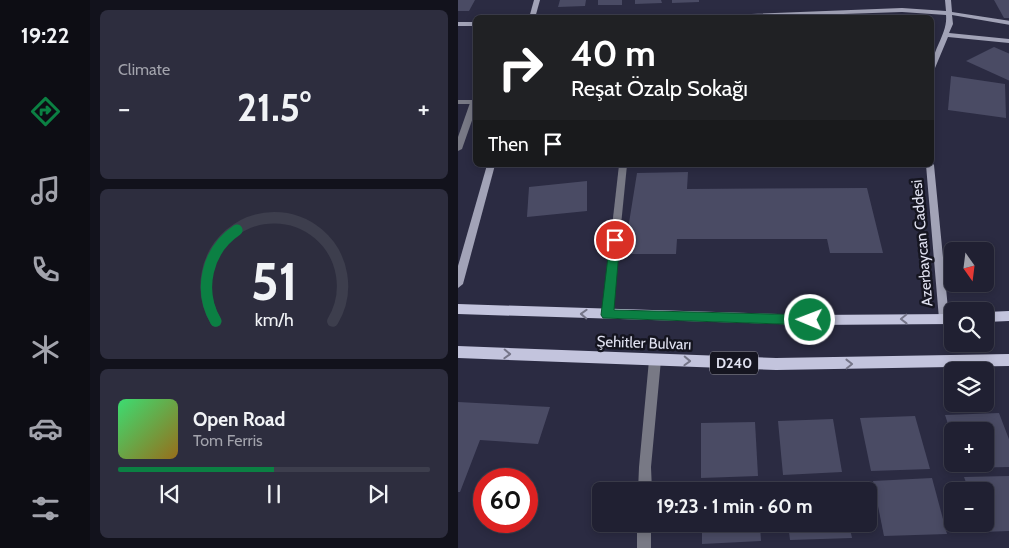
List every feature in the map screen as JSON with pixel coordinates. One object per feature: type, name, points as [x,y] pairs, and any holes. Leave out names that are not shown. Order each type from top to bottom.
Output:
[{"type":"main road","name":"Şehitler Bulvarı","points":[[458,309],[800,320],[944,319]]},
{"type":"main road","points":[[994,317],[1010,316]]},
{"type":"main road","name":"Şehitler Bulvarı","points":[[458,352],[776,364],[1010,360]]},
{"type":"street","points":[[533,15],[537,0]]},
{"type":"street","points":[[934,63],[950,24],[948,0]]},
{"type":"street","points":[[748,15],[902,10],[950,13],[1010,23]]},
{"type":"street","points":[[458,24],[473,24]]},
{"type":"street","points":[[946,35],[1010,41]]},
{"type":"street","points":[[458,102],[473,102]]},
{"type":"street","points":[[458,149],[473,108]]},
{"type":"street","points":[[458,284],[490,167]]},
{"type":"street","points":[[607,315],[623,167]]},
{"type":"street","name":"Azerbaycan Caddesi","points":[[930,167],[946,302]]},
{"type":"street","points":[[645,482],[656,360]]},
{"type":"street","points":[[644,532],[644,548]]},
{"type":"building","points":[[458,0],[475,0],[469,11],[458,11]]},
{"type":"building","points":[[560,0],[586,0],[585,6],[558,7]]},
{"type":"building","points":[[598,0],[622,0],[622,5],[598,5]]},
{"type":"building","points":[[635,0],[661,0],[662,3],[635,4]]},
{"type":"building","points":[[672,0],[699,0],[699,2],[672,3]]},
{"type":"building","points":[[994,0],[1010,0],[1010,18],[1004,18]]},
{"type":"building","points":[[994,47],[1010,54],[1010,81],[966,61]]},
{"type":"building","points":[[951,76],[1005,84],[1006,118],[948,110]]},
{"type":"building","points":[[688,172],[687,189],[867,188],[883,253],[830,253],[827,239],[677,239],[676,254],[624,254],[637,173]]},
{"type":"building","points":[[587,181],[587,211],[527,217],[529,187]]},
{"type":"building","points":[[458,402],[550,407],[538,444],[480,440],[460,492],[458,492]]},
{"type":"building","points":[[999,413],[1010,442],[1010,467],[994,467],[994,422],[947,422],[945,415]]},
{"type":"building","points":[[915,416],[930,469],[871,471],[860,418]]},
{"type":"building","points":[[833,419],[842,472],[783,475],[778,421]]},
{"type":"building","points":[[755,422],[758,476],[701,478],[701,423]]},
{"type":"building","points":[[1010,476],[1010,531],[994,532],[994,482],[966,482],[964,477]]},
{"type":"building","points":[[932,478],[944,523],[944,532],[947,534],[884,536],[877,501],[877,482],[873,481]]},
{"type":"building","points":[[702,532],[760,532],[761,541],[702,544]]},
{"type":"building","points":[[789,532],[851,532],[852,538],[790,540]]},
{"type":"route","points":[[615,240],[607,315],[810,320]]}]
